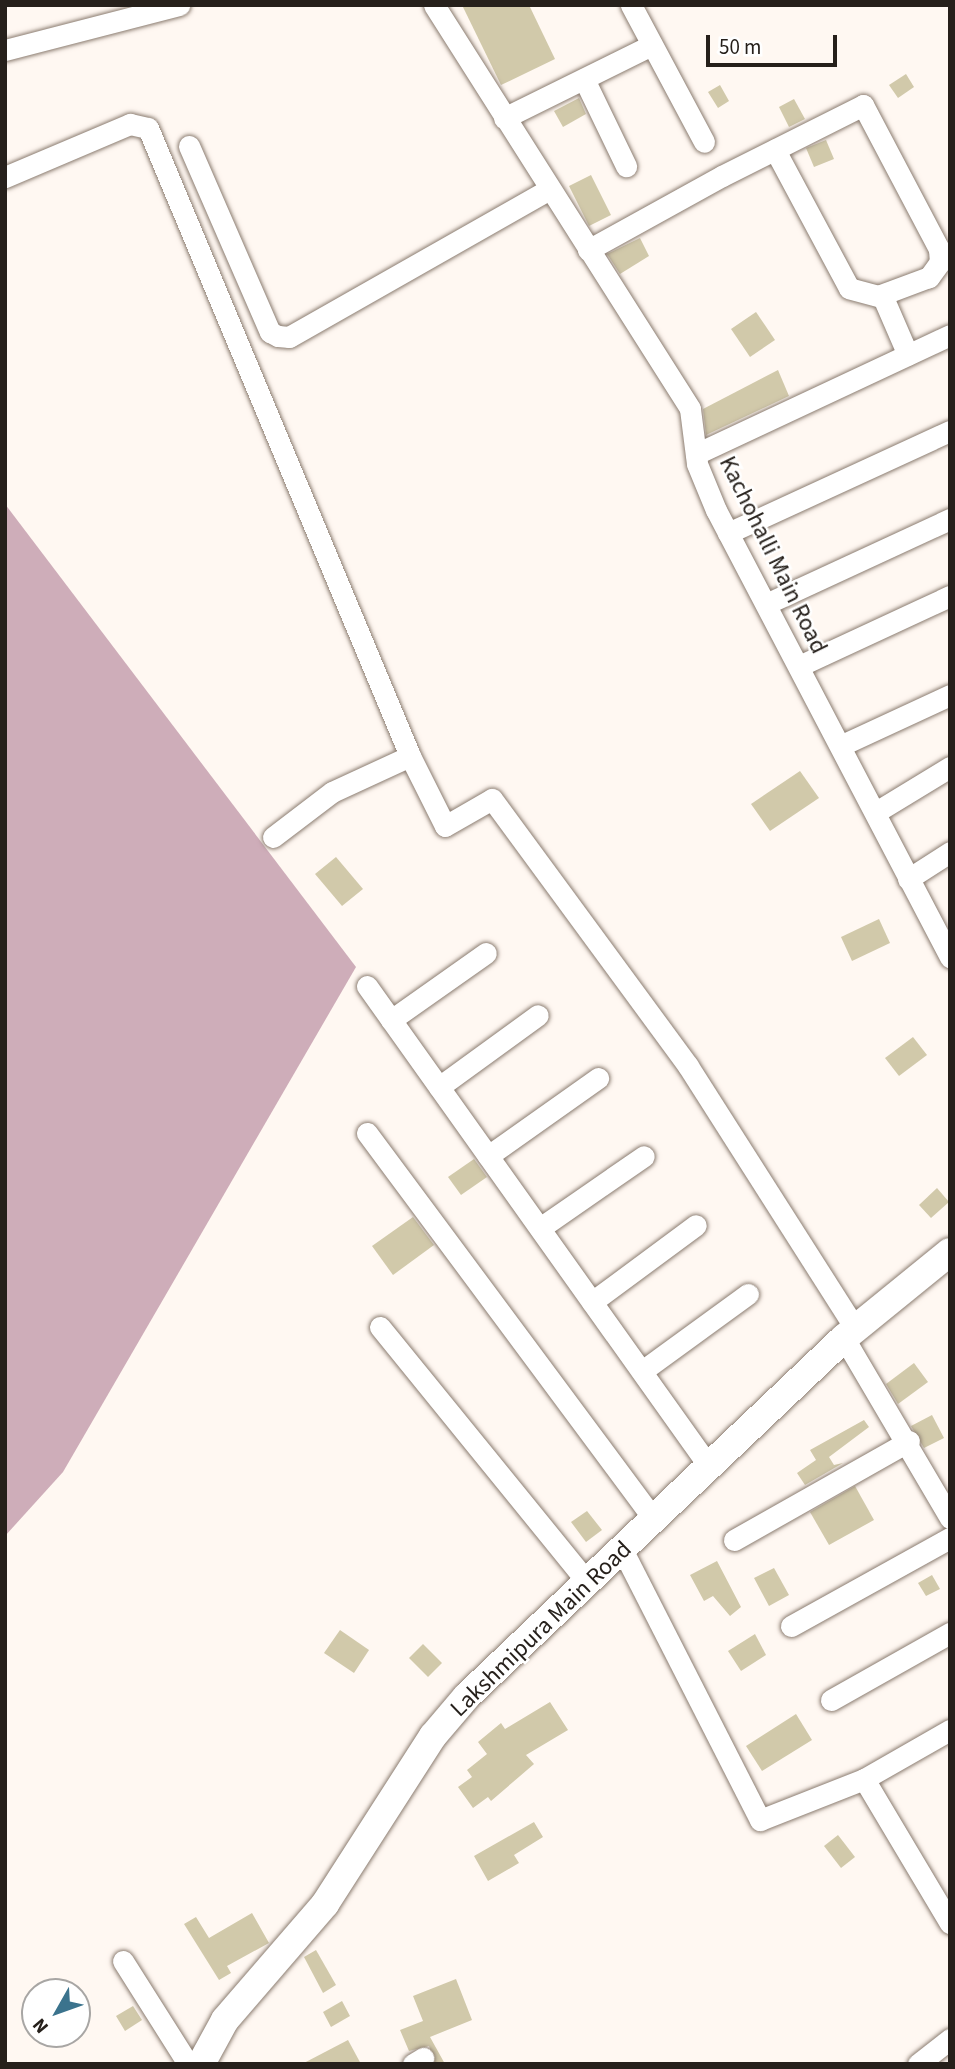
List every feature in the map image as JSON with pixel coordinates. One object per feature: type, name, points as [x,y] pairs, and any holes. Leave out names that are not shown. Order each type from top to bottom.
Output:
[{"type":"main road","name":"Lakshmipura Main Road","points":[[201,2064],[225,2020],[325,1904],[433,1736],[467,1696],[623,1551],[708,1465],[849,1333],[950,1252]]},
{"type":"street","points":[[5,50],[124,13],[178,5]]},
{"type":"street","name":"Kachohalli Main Road","points":[[434,5],[690,409],[696,454],[729,533],[842,745],[950,957]]},
{"type":"street","points":[[631,5],[704,142]]},
{"type":"street","points":[[504,118],[652,45]]},
{"type":"street","points":[[584,79],[626,166]]},
{"type":"street","points":[[588,250],[775,150],[863,106],[939,249],[940,262],[929,277],[882,295],[863,296],[849,288],[775,150]]},
{"type":"street","points":[[5,177],[130,124],[148,128],[410,756],[445,826],[492,799],[688,1066],[849,1333],[950,1518]]},
{"type":"street","points":[[189,146],[270,332],[278,337],[289,337],[549,189]]},
{"type":"street","points":[[882,295],[908,355]]},
{"type":"street","points":[[696,454],[950,335]]},
{"type":"street","points":[[729,533],[950,431]]},
{"type":"street","points":[[766,604],[950,519]]},
{"type":"street","points":[[799,666],[950,596]]},
{"type":"street","points":[[842,745],[950,695]]},
{"type":"street","points":[[272,837],[332,792],[410,756]]},
{"type":"street","points":[[876,812],[950,767]]},
{"type":"street","points":[[908,879],[950,852]]},
{"type":"street","points":[[391,1020],[486,953]]},
{"type":"street","points":[[367,986],[708,1465]]},
{"type":"street","points":[[439,1087],[538,1016]]},
{"type":"street","points":[[488,1156],[598,1078]]},
{"type":"street","points":[[367,1133],[654,1519]]},
{"type":"street","points":[[540,1228],[644,1156]]},
{"type":"street","points":[[593,1302],[696,1225]]},
{"type":"street","points":[[642,1371],[748,1294]]},
{"type":"street","points":[[380,1327],[588,1583]]},
{"type":"street","points":[[734,1540],[909,1441]]},
{"type":"street","points":[[792,1626],[950,1538]]},
{"type":"street","points":[[623,1551],[760,1820],[864,1779],[950,1730]]},
{"type":"street","points":[[831,1700],[950,1633]]},
{"type":"street","points":[[864,1779],[950,1923]]},
{"type":"street","points":[[123,1961],[188,2064]]},
{"type":"street","points":[[918,2064],[950,2039]]},
{"type":"shaded area","points":[[5,504],[356,967],[63,1472],[5,1536]]},
{"type":"building","points":[[462,5],[529,5],[555,59],[501,85]]},
{"type":"building","points":[[906,74],[914,87],[898,98],[889,85]]},
{"type":"building","points":[[720,85],[729,101],[718,108],[708,92]]},
{"type":"building","points":[[579,98],[586,114],[563,127],[554,111]]},
{"type":"building","points":[[794,99],[805,119],[789,127],[779,107]]},
{"type":"building","points":[[826,140],[834,159],[814,167],[806,148]]},
{"type":"building","points":[[591,175],[611,215],[589,226],[569,186]]},
{"type":"building","points":[[640,238],[649,256],[620,274],[607,254]]},
{"type":"building","points":[[756,312],[775,340],[750,357],[731,329]]},
{"type":"building","points":[[778,370],[789,396],[706,435],[703,409]]},
{"type":"building","points":[[800,771],[819,798],[770,831],[751,804]]},
{"type":"building","points":[[336,857],[363,889],[342,906],[315,874]]},
{"type":"building","points":[[879,919],[890,943],[852,961],[841,937]]},
{"type":"building","points":[[913,1037],[927,1055],[899,1076],[885,1058]]},
{"type":"building","points":[[474,1159],[487,1177],[461,1195],[448,1177]]},
{"type":"building","points":[[937,1188],[949,1202],[931,1218],[919,1205]]},
{"type":"building","points":[[413,1217],[434,1245],[393,1275],[372,1246]]},
{"type":"building","points":[[914,1363],[928,1382],[898,1404],[886,1384]]},
{"type":"building","points":[[932,1415],[944,1438],[924,1448],[911,1426]]},
{"type":"building","points":[[864,1420],[869,1427],[829,1457],[834,1465],[843,1463],[805,1485],[797,1473],[816,1460],[810,1450]]},
{"type":"building","points":[[855,1486],[874,1520],[829,1545],[810,1512]]},
{"type":"building","points":[[587,1511],[602,1530],[586,1542],[571,1522]]},
{"type":"building","points":[[717,1561],[741,1607],[730,1616],[713,1596],[704,1601],[690,1575]]},
{"type":"building","points":[[774,1568],[789,1595],[769,1606],[754,1578]]},
{"type":"building","points":[[932,1575],[940,1589],[926,1596],[918,1583]]},
{"type":"building","points":[[340,1630],[369,1650],[354,1673],[324,1653]]},
{"type":"building","points":[[755,1634],[766,1655],[741,1671],[728,1651]]},
{"type":"building","points":[[423,1644],[442,1663],[428,1677],[409,1658]]},
{"type":"building","points":[[550,1702],[568,1730],[526,1755],[534,1764],[491,1801],[488,1797],[473,1808],[458,1787],[472,1777],[467,1770],[487,1754],[478,1742],[501,1723],[505,1729]]},
{"type":"building","points":[[796,1714],[812,1740],[762,1771],[746,1746]]},
{"type":"building","points":[[534,1822],[543,1837],[514,1855],[519,1863],[488,1881],[474,1856]]},
{"type":"building","points":[[838,1835],[855,1857],[841,1868],[824,1846]]},
{"type":"building","points":[[252,1913],[269,1943],[227,1966],[231,1973],[219,1980],[184,1924],[196,1917],[209,1938]]},
{"type":"building","points":[[316,1950],[336,1985],[323,1993],[304,1957]]},
{"type":"building","points":[[456,1979],[472,2020],[430,2037],[445,2064],[435,2064],[429,2046],[409,2051],[400,2030],[423,2021],[413,1996]]},
{"type":"building","points":[[342,2001],[350,2016],[331,2027],[323,2012]]},
{"type":"building","points":[[133,2006],[142,2020],[125,2031],[116,2016]]},
{"type":"building","points":[[348,2040],[361,2064],[302,2064]]}]
